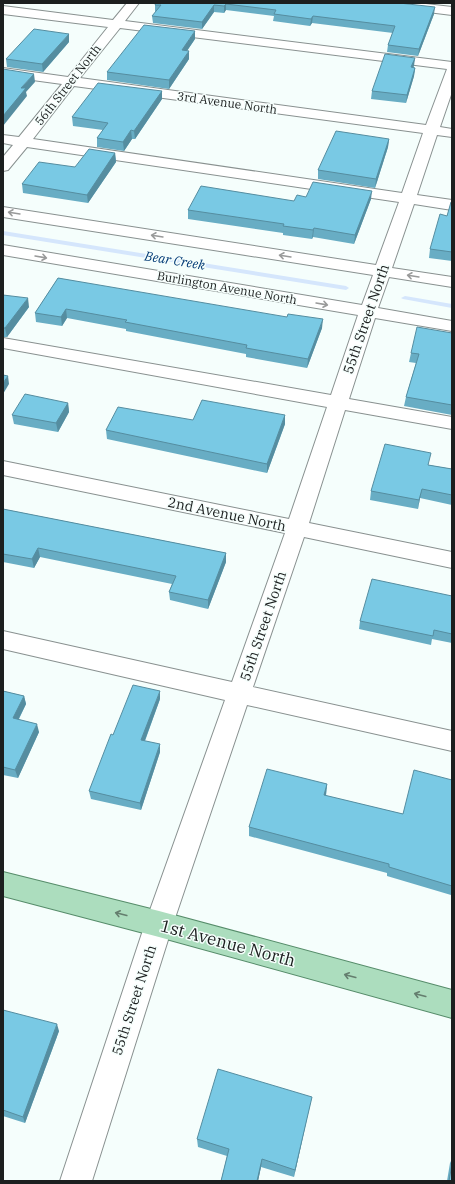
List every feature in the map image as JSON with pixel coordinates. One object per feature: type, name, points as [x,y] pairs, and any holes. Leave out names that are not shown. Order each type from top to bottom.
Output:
[{"type":"main road","name":"1st Avenue North","points":[[3,884],[159,924],[452,1004]]},
{"type":"street","name":"56th Street North","points":[[3,167],[133,3]]},
{"type":"street","points":[[388,3],[452,11]]},
{"type":"street","points":[[3,10],[452,66]]},
{"type":"street","name":"3rd Avenue North","points":[[3,72],[452,134]]},
{"type":"street","name":"55th Street North","points":[[76,1181],[159,924],[297,528],[368,312],[452,72]]},
{"type":"street","points":[[3,139],[452,205]]},
{"type":"street","points":[[3,212],[452,282]]},
{"type":"street","name":"Burlington Avenue North","points":[[3,250],[452,326]]},
{"type":"street","points":[[3,343],[452,423]]},
{"type":"street","name":"2nd Avenue North","points":[[3,468],[452,560]]},
{"type":"street","points":[[3,640],[452,741]]},
{"type":"building","points":[[156,3],[399,3],[435,7],[419,49],[388,45],[395,26],[313,16],[311,19],[274,14],[276,10],[226,4],[224,6],[214,5],[202,22],[152,16],[161,5],[155,5]]},
{"type":"building","points":[[144,25],[195,31],[182,50],[189,51],[169,80],[107,72]]},
{"type":"building","points":[[34,29],[69,34],[42,64],[6,59]]},
{"type":"building","points":[[385,54],[415,58],[411,67],[415,68],[407,95],[372,91]]},
{"type":"building","points":[[3,69],[34,74],[21,88],[26,88],[3,116]]},
{"type":"building","points":[[98,83],[162,91],[134,131],[131,130],[123,142],[97,138],[108,123],[72,117]]},
{"type":"building","points":[[336,131],[389,139],[376,179],[318,170]]},
{"type":"building","points":[[89,149],[115,153],[87,195],[22,184],[39,162],[75,167]]},
{"type":"building","points":[[313,182],[372,191],[355,235],[314,228],[313,230],[283,226],[284,224],[188,210],[201,186],[294,201],[297,195],[306,197]]},
{"type":"building","points":[[451,202],[452,252],[430,249],[440,214],[447,216]]},
{"type":"building","points":[[58,278],[287,317],[288,314],[323,319],[308,359],[246,348],[247,345],[125,322],[127,320],[66,309],[61,317],[35,313]]},
{"type":"building","points":[[3,295],[28,298],[5,328],[3,328]]},
{"type":"building","points":[[417,327],[452,333],[452,405],[406,397],[419,354],[411,353]]},
{"type":"building","points":[[3,375],[8,376],[3,383]]},
{"type":"building","points":[[25,394],[68,403],[56,423],[12,415]]},
{"type":"building","points":[[202,400],[285,415],[267,464],[106,430],[118,407],[193,420]]},
{"type":"building","points":[[385,444],[431,453],[428,465],[452,469],[452,495],[422,489],[419,500],[371,491]]},
{"type":"building","points":[[3,509],[226,553],[208,600],[169,592],[176,576],[38,548],[32,559],[3,554]]},
{"type":"building","points":[[372,579],[452,596],[452,634],[434,630],[433,636],[360,621]]},
{"type":"building","points":[[133,685],[160,691],[141,740],[160,744],[140,803],[89,791],[111,734],[113,735]]},
{"type":"building","points":[[3,691],[24,696],[13,718],[37,724],[15,770],[3,767]]},
{"type":"building","points":[[267,769],[327,784],[324,795],[403,814],[414,770],[452,780],[452,886],[389,867],[389,864],[249,827]]},
{"type":"building","points":[[3,1010],[57,1024],[23,1117],[3,1110]]},
{"type":"building","points":[[218,1069],[312,1097],[295,1170],[262,1159],[257,1181],[221,1181],[229,1149],[197,1139]]},
{"type":"building","points":[[452,1164],[452,1181],[449,1181]]},
{"type":"waterway","name":"Bear Creek","points":[[3,233],[346,288]]},
{"type":"waterway","name":"Bear Creek","points":[[405,298],[452,306]]}]
